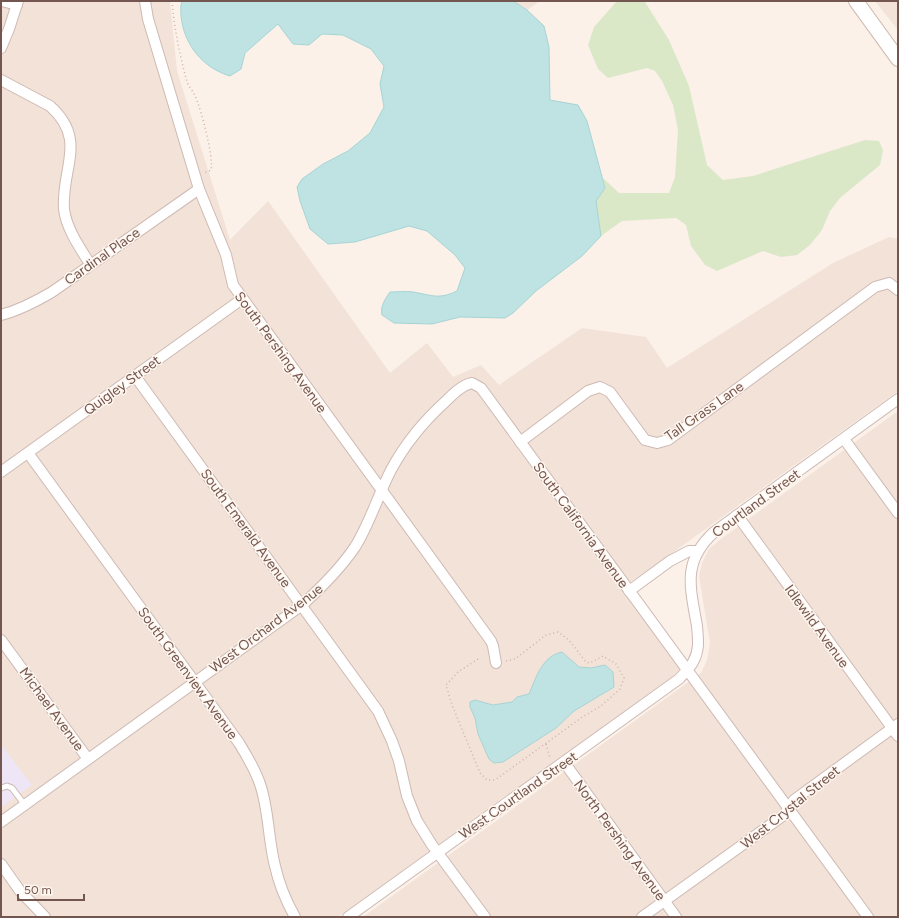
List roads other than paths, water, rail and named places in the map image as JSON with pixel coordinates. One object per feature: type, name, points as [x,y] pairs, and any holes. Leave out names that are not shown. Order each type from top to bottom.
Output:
[{"type":"main road","points":[[856,1],[898,59]]},
{"type":"street","points":[[1,48],[17,3],[2,1]]},
{"type":"street","name":"South Pershing Avenue","points":[[146,1],[148,19],[199,189],[226,255],[233,285],[491,642],[496,664]]},
{"type":"street","points":[[1,80],[50,106],[65,123],[71,138],[71,150],[64,197],[66,217],[68,225],[90,264]]},
{"type":"street","name":"Cardinal Place","points":[[1,315],[33,303],[52,292],[199,189]]},
{"type":"street","name":"Tall Grass Lane","points":[[520,442],[588,391],[600,387],[610,392],[645,440],[657,443],[668,440],[875,287],[889,283],[898,290]]},
{"type":"street","name":"Quigley Street","points":[[1,472],[242,299]]},
{"type":"street","name":"South Emerald Avenue","points":[[135,376],[378,711],[385,724],[399,761],[407,796],[417,822],[485,917]]},
{"type":"street","name":"South California Avenue","points":[[472,383],[481,388],[868,917]]},
{"type":"street","name":"West Orchard Avenue","points":[[1,822],[302,605],[321,588],[345,561],[365,529],[394,465],[418,430],[437,409],[456,392],[472,383]]},
{"type":"street","name":"Courtland Street","points":[[687,670],[694,662],[699,639],[691,588],[691,569],[695,556],[704,541],[714,532],[898,399]]},
{"type":"street","points":[[844,439],[898,513]]},
{"type":"street","name":"South Greenview Avenue","points":[[28,453],[239,743],[253,766],[260,784],[266,809],[274,865],[280,885],[295,917]]},
{"type":"street","name":"Idlewild Avenue","points":[[737,516],[896,730]]},
{"type":"street","points":[[629,591],[670,561],[689,551],[698,551]]},
{"type":"street","name":"Michael Avenue","points":[[1,640],[88,759]]},
{"type":"street","name":"West Courtland Street","points":[[348,917],[564,762],[679,678],[687,670]]},
{"type":"street","name":"West Crystal Street","points":[[642,917],[784,815],[794,800],[896,730]]},
{"type":"street","name":"North Pershing Avenue","points":[[564,762],[676,917]]},
{"type":"street","points":[[1,864],[20,891],[45,917]]},
{"type":"lane","points":[[1,788],[7,786],[12,788],[24,804]]},
{"type":"water","points":[[182,1],[513,1],[527,10],[544,26],[549,47],[550,100],[578,105],[587,121],[605,188],[596,201],[601,236],[582,256],[536,291],[513,313],[505,318],[460,317],[432,324],[394,323],[382,315],[383,303],[390,292],[410,292],[435,296],[450,294],[457,291],[465,268],[455,255],[427,231],[409,226],[355,242],[328,244],[310,229],[300,201],[297,187],[302,179],[323,164],[348,151],[370,133],[384,107],[380,84],[384,66],[371,49],[343,35],[322,34],[309,45],[293,44],[278,24],[245,53],[241,69],[230,76],[211,67],[196,54],[186,36],[183,27],[181,16]]},
{"type":"water","points":[[562,652],[579,667],[591,668],[605,665],[613,672],[614,687],[574,711],[556,728],[503,762],[494,763],[489,759],[478,734],[475,718],[470,707],[470,702],[475,700],[493,705],[512,702],[517,697],[529,694],[541,668],[549,658]]}]
